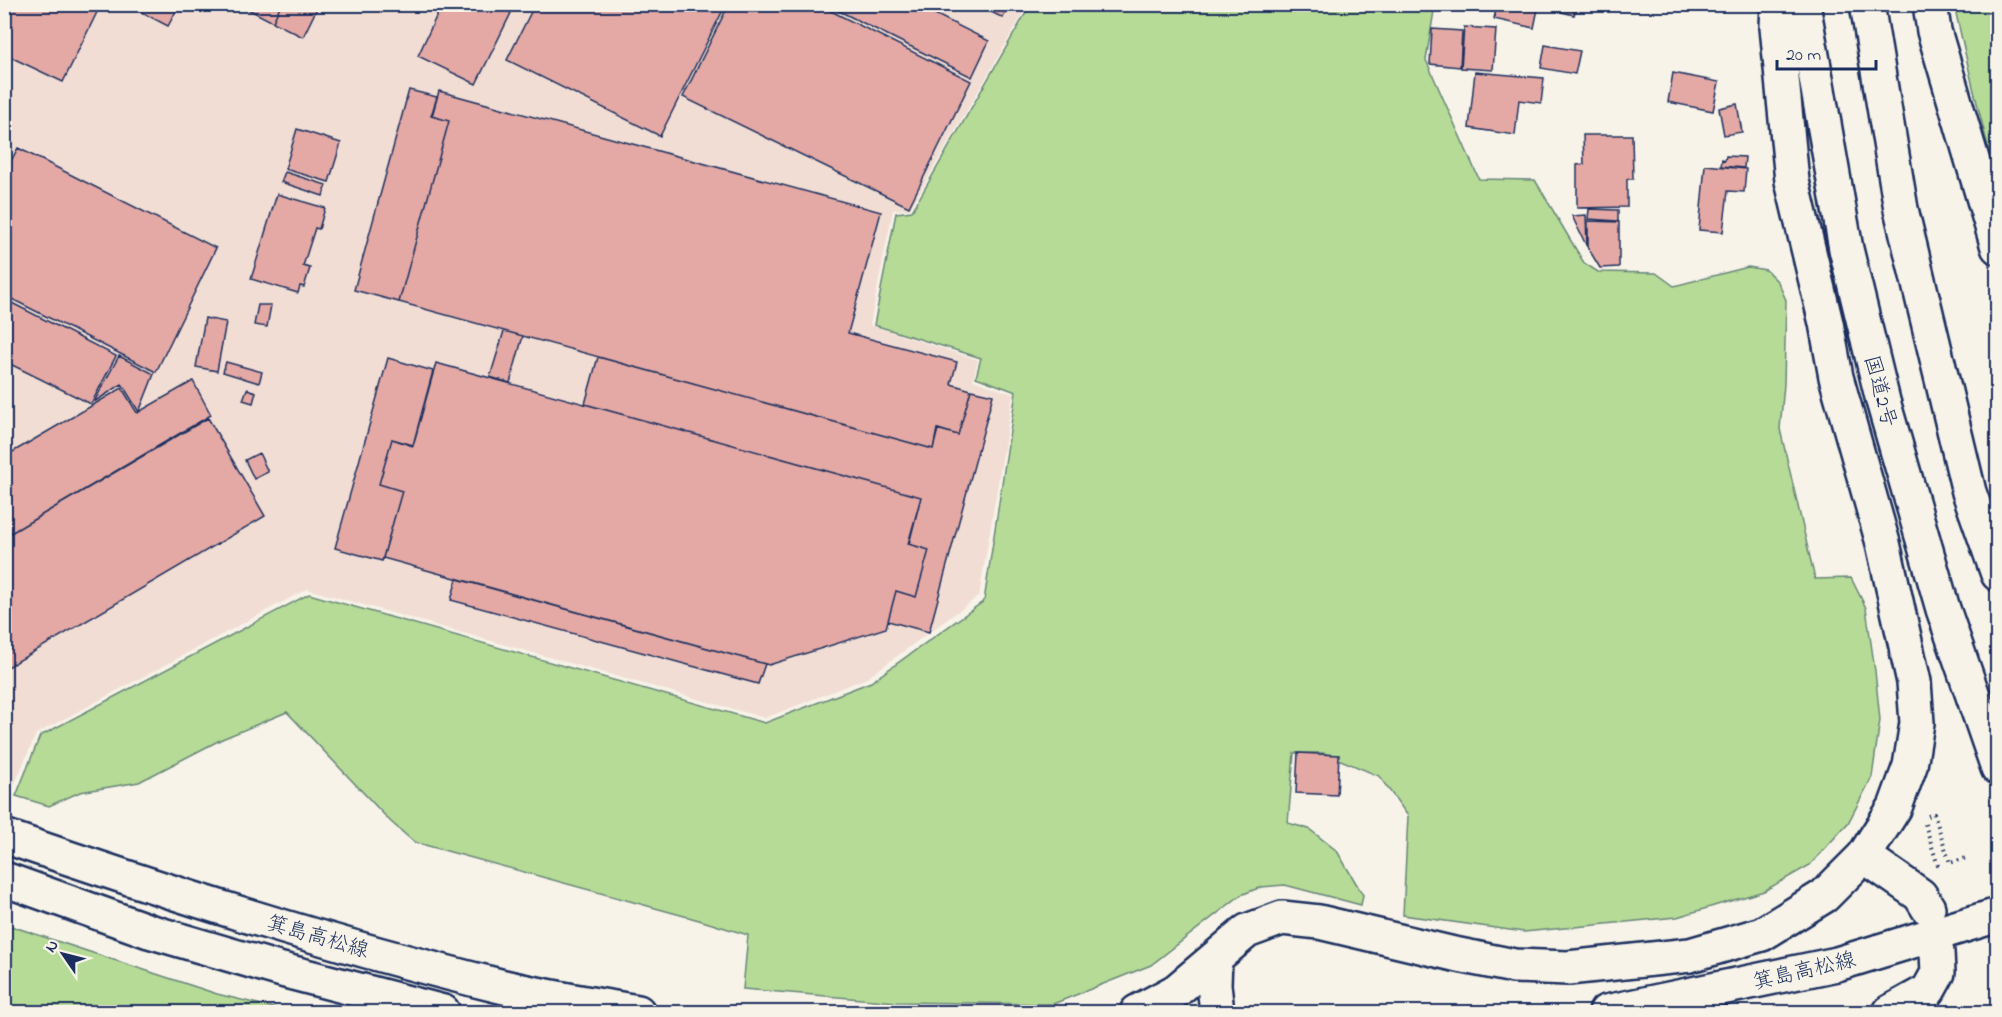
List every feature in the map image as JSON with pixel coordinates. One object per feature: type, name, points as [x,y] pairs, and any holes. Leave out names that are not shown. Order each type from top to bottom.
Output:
[{"type":"main road","points":[[1137,1012],[1176,991],[1247,931],[1282,918],[1319,922],[1514,966],[1568,968],[1690,955],[1762,934],[1824,896],[1864,856],[1895,807],[1910,766],[1917,723],[1914,682],[1883,543],[1836,377],[1826,323],[1792,181],[1777,27],[1778,4]]},
{"type":"main road","name":"国道2号","points":[[1803,4],[1846,249],[1883,400],[1943,609],[1998,768]]},
{"type":"main road","points":[[1867,4],[1901,209],[1969,492],[1998,574]]},
{"type":"main road","points":[[1930,4],[1934,31],[1998,247]]},
{"type":"main road","name":"箕島高松線","points":[[4,836],[120,876],[324,938],[501,986],[638,1012]]},
{"type":"main road","points":[[1864,856],[1920,895],[1928,908]]},
{"type":"main road","name":"箕島高松線","points":[[4,879],[149,931],[282,970],[443,1012]]},
{"type":"main road","name":"箕島高松線","points":[[1606,1012],[1837,964],[1984,920]]},
{"type":"main road","points":[[1890,1012],[1928,991],[1938,973],[1937,952]]},
{"type":"main road","points":[[1215,958],[1214,985],[1217,1012]]},
{"type":"path","points":[[1940,872],[1922,817],[1934,814],[1950,863],[1966,858]]},
{"type":"shaded area","points":[[4,5],[1028,5],[910,209],[893,210],[870,325],[978,360],[973,380],[1013,394],[979,596],[867,678],[765,718],[307,589],[36,734],[10,795],[5,792]]},
{"type":"green space","points":[[1031,4],[1435,5],[1426,60],[1479,179],[1535,180],[1584,263],[1598,272],[1656,273],[1674,286],[1748,267],[1766,270],[1778,282],[1786,300],[1784,384],[1780,429],[1815,579],[1851,578],[1866,608],[1880,720],[1872,777],[1848,823],[1810,865],[1764,891],[1677,917],[1524,932],[1403,915],[1408,816],[1379,776],[1324,753],[1294,753],[1288,823],[1309,829],[1337,851],[1363,895],[1361,905],[1285,885],[1261,887],[1241,895],[1151,965],[1053,1004],[897,1002],[743,989],[748,935],[414,842],[391,822],[287,712],[222,739],[139,782],[80,792],[49,806],[16,796],[40,736],[309,594],[765,723],[871,682],[984,601],[1016,392],[976,377],[981,358],[874,325],[896,213],[912,211]]},
{"type":"green space","points":[[1954,5],[1997,5],[1997,183],[1973,87]]},
{"type":"green space","points":[[5,924],[217,994],[291,1012],[5,1012]]},
{"type":"building","points":[[4,4],[101,4],[63,82],[4,54]]},
{"type":"building","points":[[142,4],[180,4],[168,26],[139,11]]},
{"type":"building","points":[[238,4],[281,4],[273,22]]},
{"type":"building","points":[[281,4],[319,4],[303,37],[273,22]]},
{"type":"building","points":[[442,4],[493,4],[511,13],[476,84],[418,56]]},
{"type":"building","points":[[535,4],[726,4],[660,136],[507,60]]},
{"type":"building","points":[[729,4],[817,4],[971,81],[909,207],[683,97]]},
{"type":"building","points":[[825,4],[915,4],[989,41],[972,77]]},
{"type":"building","points":[[990,4],[1003,4],[1008,7],[1003,18],[987,10]]},
{"type":"building","points":[[1497,4],[1539,4],[1534,28],[1494,19]]},
{"type":"building","points":[[1541,4],[1577,4],[1574,15],[1541,7]]},
{"type":"building","points":[[1464,27],[1496,29],[1493,70],[1461,68]]},
{"type":"building","points":[[1432,29],[1462,31],[1460,67],[1430,64]]},
{"type":"building","points":[[1545,45],[1580,51],[1575,74],[1541,68]]},
{"type":"building","points":[[1475,72],[1544,78],[1541,103],[1519,100],[1515,135],[1469,128]]},
{"type":"building","points":[[1673,73],[1719,82],[1713,111],[1668,102]]},
{"type":"building","points":[[409,90],[437,97],[431,116],[449,121],[399,302],[354,290]]},
{"type":"building","points":[[439,91],[881,212],[848,333],[957,362],[951,384],[971,390],[958,435],[937,429],[933,449],[399,302],[449,121],[432,116]]},
{"type":"building","points":[[1737,104],[1742,132],[1724,135],[1719,108]]},
{"type":"building","points":[[297,129],[341,143],[329,182],[285,169]]},
{"type":"building","points":[[1583,135],[1632,135],[1633,179],[1627,179],[1627,207],[1577,208],[1577,165],[1584,164]]},
{"type":"building","points":[[18,148],[216,248],[156,372],[4,295],[4,174]]},
{"type":"building","points":[[1726,156],[1745,157],[1744,168],[1721,166],[1722,159],[1725,160]]},
{"type":"building","points":[[1705,165],[1746,169],[1744,192],[1728,191],[1723,232],[1699,230]]},
{"type":"building","points":[[285,172],[326,185],[323,196],[281,182]]},
{"type":"building","points":[[277,194],[325,208],[319,229],[315,228],[303,266],[310,268],[304,287],[300,286],[298,293],[251,279]]},
{"type":"building","points":[[1589,209],[1618,210],[1618,221],[1588,219]]},
{"type":"building","points":[[1586,215],[1587,247],[1572,216]]},
{"type":"building","points":[[1588,221],[1619,222],[1619,267],[1600,268],[1588,248]]},
{"type":"building","points":[[4,299],[116,356],[91,404],[4,361]]},
{"type":"building","points":[[258,305],[271,305],[267,327],[254,325]]},
{"type":"building","points":[[205,318],[226,322],[217,371],[196,367]]},
{"type":"building","points":[[504,331],[523,336],[510,383],[490,377]]},
{"type":"building","points":[[119,356],[154,374],[139,412],[122,384],[94,402]]},
{"type":"building","points":[[598,357],[933,449],[938,429],[958,435],[971,390],[993,395],[929,632],[888,621],[896,591],[916,597],[929,550],[909,544],[921,497],[585,404]]},
{"type":"building","points":[[388,358],[433,371],[413,445],[392,439],[379,484],[402,491],[382,561],[335,548]]},
{"type":"building","points":[[226,362],[262,372],[259,383],[223,372]]},
{"type":"building","points":[[436,363],[921,497],[908,544],[929,550],[916,597],[896,591],[886,628],[769,665],[383,558],[402,491],[379,484],[392,439],[413,446]]},
{"type":"building","points":[[193,381],[211,415],[4,537],[4,457],[122,388],[137,413]]},
{"type":"building","points":[[247,389],[256,392],[253,403],[243,400]]},
{"type":"building","points":[[208,418],[265,516],[8,667],[4,660],[4,537]]},
{"type":"building","points":[[259,453],[268,472],[254,479],[245,460]]},
{"type":"building","points":[[457,579],[765,664],[758,684],[451,600]]},
{"type":"building","points":[[1298,753],[1339,755],[1337,795],[1296,793]]}]
